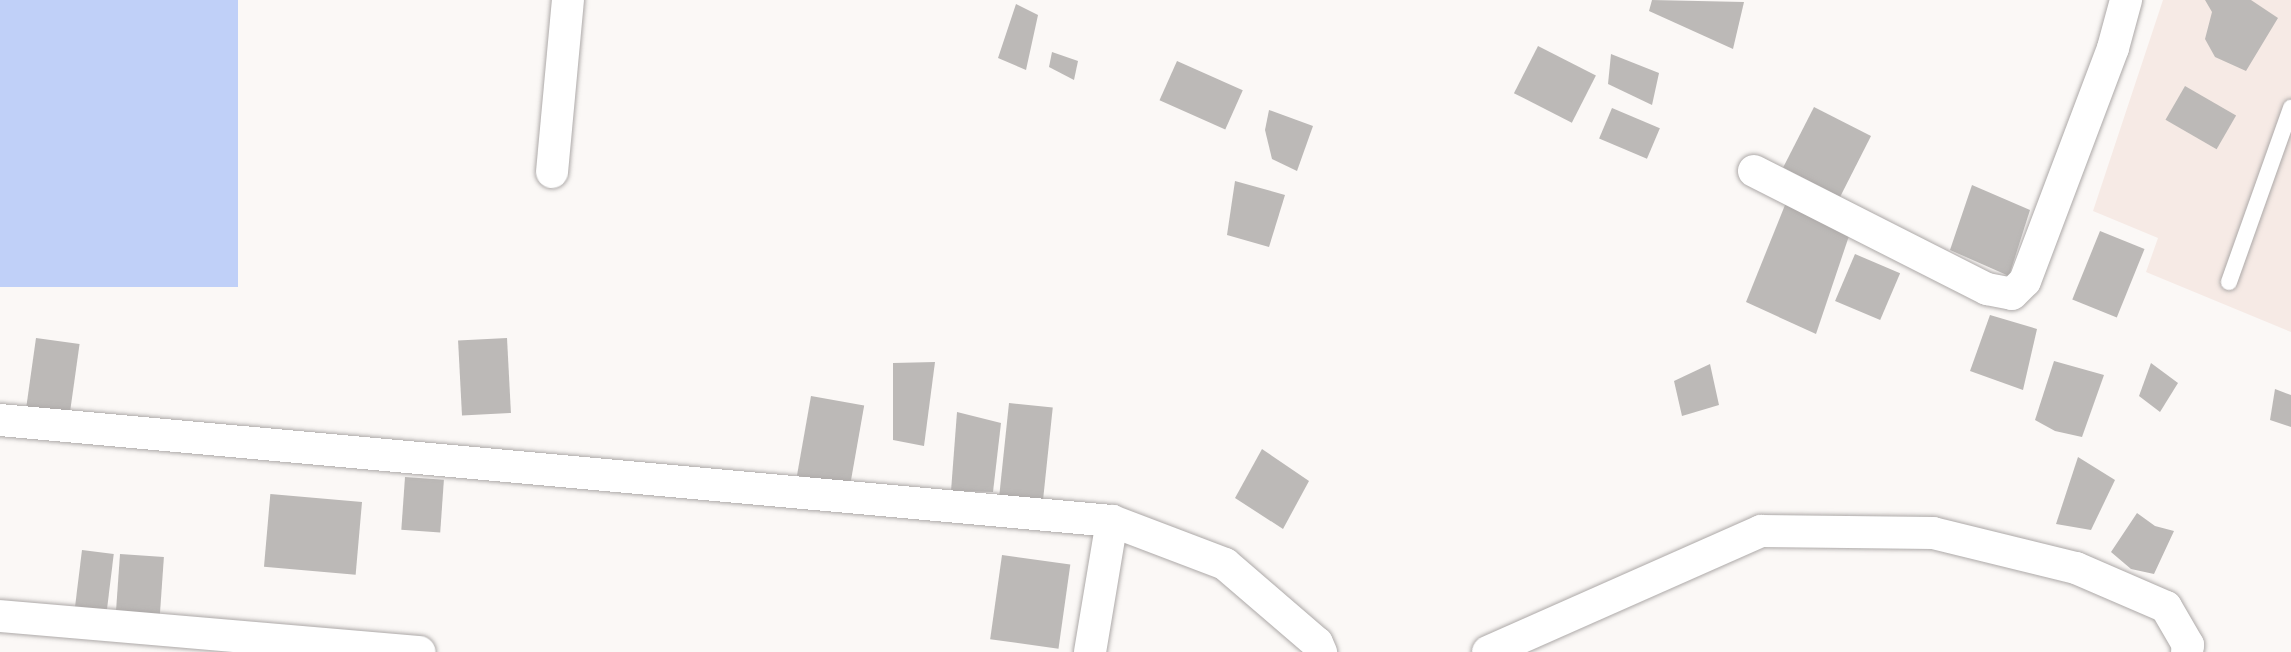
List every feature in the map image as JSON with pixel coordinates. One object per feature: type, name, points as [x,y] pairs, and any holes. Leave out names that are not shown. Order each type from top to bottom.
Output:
[{"type":"street","points":[[552,172],[568,0]]},
{"type":"street","points":[[1754,171],[1987,289],[2012,294],[2025,281],[2113,48],[2126,0]]},
{"type":"street","points":[[0,420],[1112,521],[1225,564],[1317,643],[1321,652]]},
{"type":"street","points":[[1090,652],[1112,521]]},
{"type":"street","points":[[1488,652],[1761,531],[1933,533],[2076,568],[2166,607],[2188,645],[2188,652]]},
{"type":"street","points":[[0,616],[419,652]]},
{"type":"lane","points":[[2230,282],[2291,108]]},
{"type":"shaded area","points":[[2163,0],[2291,0],[2291,332],[2146,272],[2158,238],[2093,211]]},
{"type":"water","points":[[0,0],[238,0],[238,287],[0,287]]},
{"type":"building","points":[[1652,0],[1744,2],[1733,49],[1649,11]]},
{"type":"building","points":[[2205,0],[2251,0],[2278,18],[2246,71],[2215,57],[2205,39],[2212,12]]},
{"type":"building","points":[[1016,4],[1038,15],[1026,70],[998,58]]},
{"type":"building","points":[[1538,46],[1596,76],[1572,123],[1514,93]]},
{"type":"building","points":[[1052,52],[1078,61],[1074,80],[1049,67]]},
{"type":"building","points":[[1611,54],[1659,73],[1652,105],[1608,84]]},
{"type":"building","points":[[1177,61],[1243,90],[1225,130],[1160,100]]},
{"type":"building","points":[[2185,86],[2236,116],[2217,149],[2166,120]]},
{"type":"building","points":[[1814,107],[1871,136],[1840,197],[1783,168]]},
{"type":"building","points":[[1612,108],[1660,128],[1647,159],[1599,138]]},
{"type":"building","points":[[1269,110],[1313,126],[1297,171],[1272,159],[1265,130]]},
{"type":"building","points":[[1235,181],[1285,195],[1269,247],[1227,235]]},
{"type":"building","points":[[1972,185],[2030,210],[2009,276],[1950,250]]},
{"type":"building","points":[[1787,200],[1851,230],[1816,334],[1746,302]]},
{"type":"building","points":[[2100,231],[2145,249],[2117,318],[2072,300]]},
{"type":"building","points":[[1855,254],[1900,273],[1880,320],[1835,301]]},
{"type":"building","points":[[1990,315],[2037,329],[2023,390],[1970,371]]},
{"type":"building","points":[[36,338],[80,344],[69,416],[26,410]]},
{"type":"building","points":[[507,338],[511,413],[462,415],[458,341]]},
{"type":"building","points":[[2054,361],[2104,375],[2082,437],[2055,431],[2035,420]]},
{"type":"building","points":[[935,362],[924,446],[893,440],[893,363]]},
{"type":"building","points":[[2151,363],[2178,383],[2160,412],[2139,396]]},
{"type":"building","points":[[1710,364],[1719,405],[1682,416],[1674,381]]},
{"type":"building","points":[[2275,389],[2291,395],[2291,427],[2270,420]]},
{"type":"building","points":[[811,396],[864,405],[850,485],[797,476]]},
{"type":"building","points":[[1009,403],[1053,408],[1043,500],[999,495]]},
{"type":"building","points":[[957,412],[1001,423],[993,492],[951,491]]},
{"type":"building","points":[[1262,449],[1309,481],[1283,529],[1235,498]]},
{"type":"building","points":[[2078,457],[2115,480],[2091,530],[2056,524]]},
{"type":"building","points":[[405,477],[444,480],[440,533],[401,530]]},
{"type":"building","points":[[270,494],[362,502],[356,575],[264,567]]},
{"type":"building","points":[[2137,513],[2155,526],[2174,531],[2154,574],[2131,569],[2111,552]]},
{"type":"building","points":[[82,550],[114,554],[106,613],[75,610]]},
{"type":"building","points":[[120,554],[164,557],[160,615],[116,612]]},
{"type":"building","points":[[1002,555],[1070,565],[1058,649],[990,639]]}]
